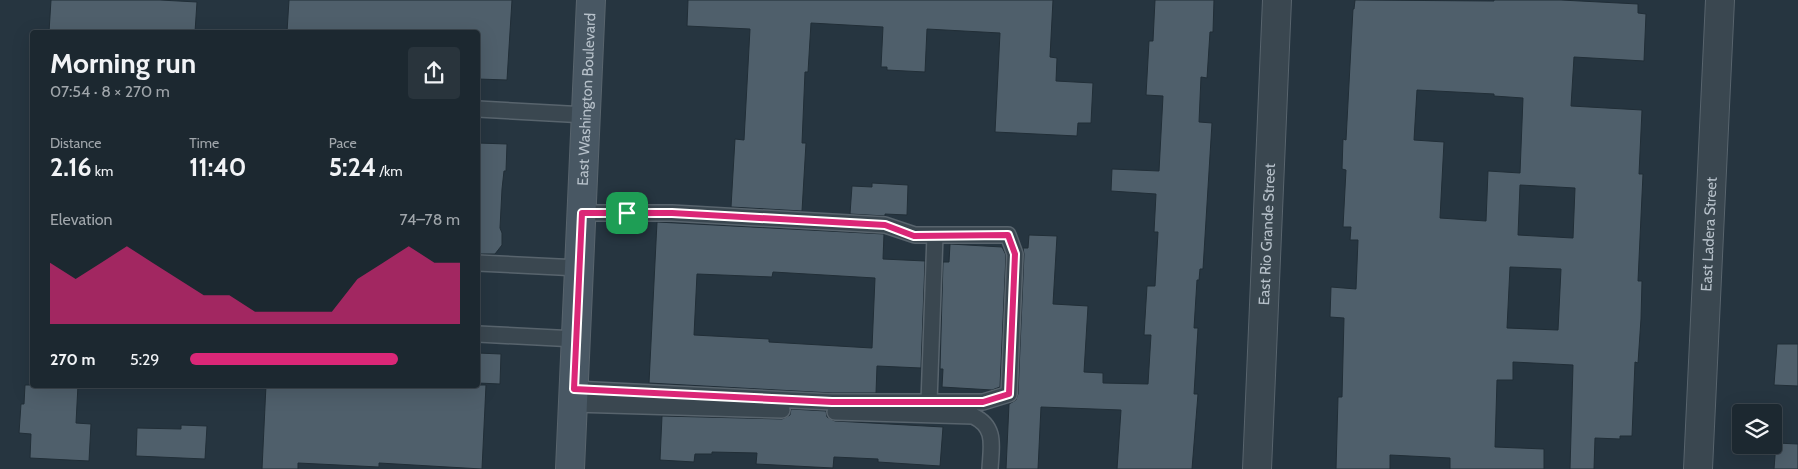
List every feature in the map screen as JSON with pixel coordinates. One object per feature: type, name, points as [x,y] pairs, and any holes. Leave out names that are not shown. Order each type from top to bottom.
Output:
[{"type":"main road","name":"East Washington Boulevard","points":[[570,469],[591,0]]},
{"type":"street","name":"East Rio Grande Street","points":[[1257,469],[1277,0]]},
{"type":"street","name":"East Ladera Street","points":[[1698,469],[1720,0]]},
{"type":"lane","points":[[480,109],[586,115]]},
{"type":"lane","points":[[574,397],[832,402],[983,402],[1009,394],[1015,254],[1008,235],[914,236],[885,225],[672,213],[582,213]]},
{"type":"lane","points":[[929,402],[936,235]]},
{"type":"lane","points":[[480,263],[580,268]]},
{"type":"lane","points":[[480,334],[576,339]]},
{"type":"lane","points":[[574,397],[973,416],[983,421],[989,429],[991,445],[990,469]]},
{"type":"building","points":[[51,0],[197,2],[195,30],[49,30]]},
{"type":"building","points":[[289,0],[512,0],[507,80],[480,79],[480,30],[287,30]]},
{"type":"building","points":[[688,0],[1053,0],[1050,57],[1057,58],[1056,81],[1093,83],[1091,123],[1078,123],[1077,136],[995,132],[1000,33],[927,29],[925,72],[887,70],[887,67],[881,67],[883,27],[811,23],[808,72],[805,72],[802,143],[806,143],[802,211],[731,207],[735,139],[744,140],[750,29],[687,26]]},
{"type":"building","points":[[1155,0],[1214,0],[1213,32],[1210,32],[1207,78],[1201,77],[1199,122],[1212,123],[1203,269],[1200,269],[1199,280],[1197,280],[1194,328],[1198,328],[1194,394],[1198,394],[1192,469],[1117,469],[1121,410],[1041,407],[1038,469],[1006,469],[1009,404],[1016,400],[1018,394],[1023,248],[1028,248],[1029,235],[1057,236],[1053,304],[1088,306],[1084,372],[1103,373],[1103,383],[1148,384],[1151,335],[1144,335],[1147,286],[1155,286],[1158,232],[1154,232],[1156,194],[1111,191],[1112,169],[1159,171],[1163,96],[1146,95],[1149,41],[1153,41]]},
{"type":"building","points":[[1355,0],[1561,0],[1638,4],[1638,13],[1646,14],[1644,61],[1574,57],[1571,106],[1642,110],[1639,174],[1643,174],[1638,281],[1642,281],[1641,319],[1638,363],[1635,362],[1632,436],[1620,436],[1620,439],[1595,438],[1594,469],[1570,469],[1573,365],[1513,362],[1513,380],[1497,380],[1495,447],[1544,449],[1544,469],[1450,469],[1450,458],[1390,455],[1390,469],[1336,469],[1338,397],[1342,397],[1344,318],[1330,317],[1331,287],[1356,289],[1358,240],[1350,240],[1351,227],[1343,227],[1346,170],[1342,169],[1343,139],[1346,140]],"holes":[[[1417,90],[1494,94],[1494,96],[1523,98],[1520,173],[1488,171],[1486,221],[1440,218],[1444,142],[1414,140]],[[1520,185],[1575,188],[1573,238],[1518,235]],[[1510,267],[1561,269],[1558,330],[1507,328]]]},
{"type":"building","points":[[480,143],[507,144],[500,228],[502,245],[495,254],[480,254]]},
{"type":"building","points":[[872,183],[908,185],[907,215],[850,214],[852,186],[872,187]]},
{"type":"building","points":[[657,222],[884,234],[883,259],[925,261],[921,368],[877,366],[876,393],[832,393],[649,383]],"holes":[[[773,272],[875,278],[872,348],[769,342],[769,339],[694,335],[697,274],[772,277]]]},
{"type":"building","points":[[950,244],[1002,247],[1006,255],[1000,387],[992,390],[942,387],[943,369],[940,369],[943,262],[949,262]]},
{"type":"building","points":[[1777,344],[1798,344],[1798,386],[1774,385]]},
{"type":"building","points":[[480,353],[501,354],[500,384],[480,383]]},
{"type":"building","points":[[25,385],[30,385],[30,388],[78,388],[76,423],[91,424],[89,461],[30,458],[31,434],[19,433],[21,404],[24,404]]},
{"type":"building","points":[[480,385],[486,385],[482,469],[379,463],[379,467],[298,463],[298,469],[262,469],[266,388],[480,388]]},
{"type":"building","points":[[791,409],[826,411],[827,417],[835,421],[943,427],[940,466],[878,462],[878,459],[834,457],[833,468],[756,464],[757,453],[712,452],[712,454],[695,454],[694,462],[660,460],[662,416],[782,419],[790,415]]},
{"type":"building","points":[[181,425],[207,426],[205,459],[136,456],[137,428],[181,429]]},
{"type":"building","points":[[1782,443],[1798,444],[1798,469],[1774,469],[1775,454],[1782,454]]},
{"type":"route","points":[[582,213],[627,213],[672,213],[885,225],[914,236],[1008,235],[1015,254],[1009,394],[983,402],[832,402],[574,389],[582,213]]}]
